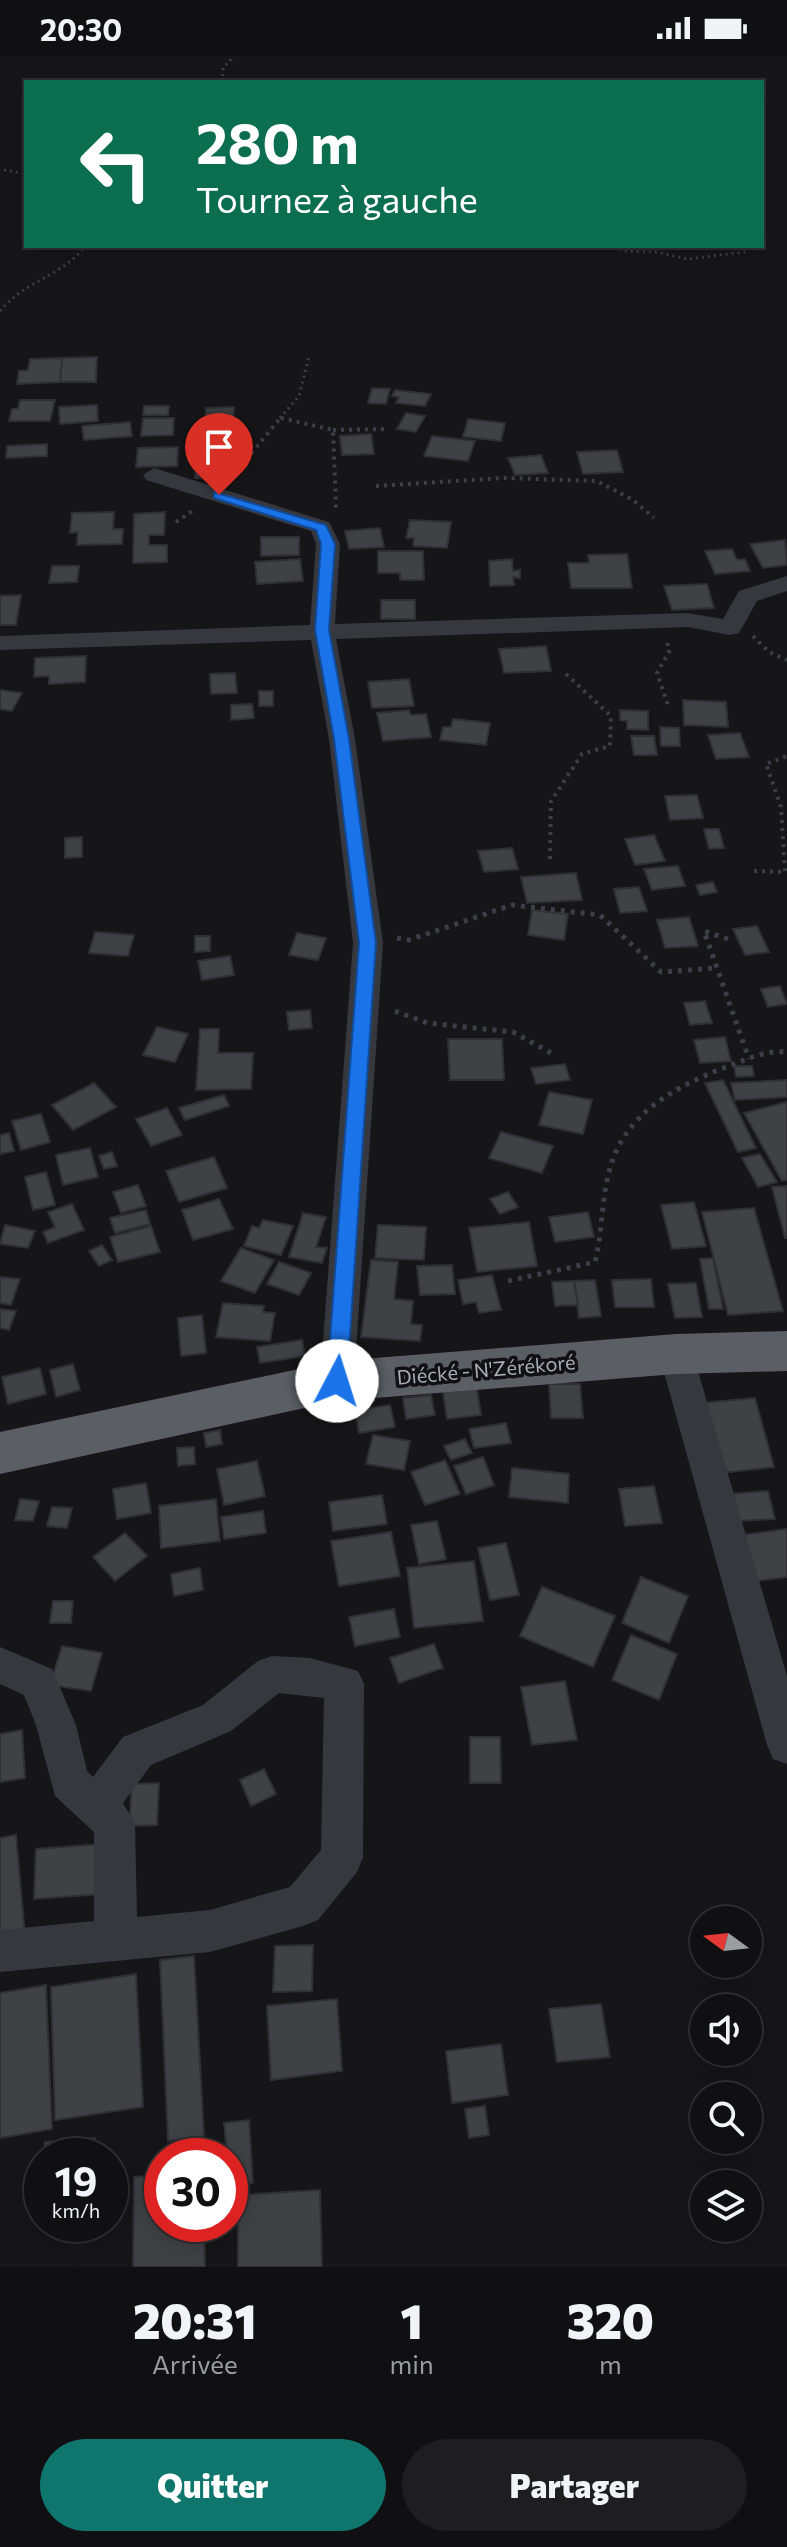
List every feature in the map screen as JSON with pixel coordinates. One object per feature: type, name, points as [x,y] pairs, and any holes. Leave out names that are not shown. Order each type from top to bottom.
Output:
[{"type":"highway","name":"Diécké - N'Zérékoré","points":[[0,1453],[337,1381],[676,1354],[787,1351]]},
{"type":"street","points":[[154,475],[321,527],[328,544],[322,630],[342,739],[367,934],[337,1381]]},
{"type":"street","points":[[0,643],[688,620],[730,628],[748,596],[787,583]]},
{"type":"street","points":[[676,1354],[787,1745]]},
{"type":"street","points":[[0,1665],[38,1682],[56,1725],[69,1782],[114,1823],[116,1940]]},
{"type":"street","points":[[0,1951],[210,1931],[303,1905],[342,1857],[344,1684],[310,1676],[272,1674],[217,1718],[137,1751],[95,1807]]},
{"type":"path","points":[[222,80],[223,68],[234,56]]},
{"type":"path","points":[[4,170],[24,174]]},
{"type":"path","points":[[0,311],[7,300],[36,277],[71,265],[84,248]]},
{"type":"path","points":[[618,248],[687,259],[745,252]]},
{"type":"path","points":[[0,300],[7,300]]},
{"type":"path","points":[[176,522],[219,495],[299,396],[306,380],[309,357]]},
{"type":"path","points":[[281,418],[333,430],[389,429]]},
{"type":"path","points":[[321,527],[336,510],[333,430]]},
{"type":"path","points":[[376,486],[504,478],[597,481],[633,500],[654,518]]},
{"type":"path","points":[[659,621],[670,650],[657,673],[669,708]]},
{"type":"path","points":[[730,628],[750,633],[769,652],[787,660]]},
{"type":"path","points":[[550,859],[551,801],[582,754],[610,746],[611,716],[566,674]]},
{"type":"path","points":[[754,871],[785,872],[781,807],[766,764],[787,756]]},
{"type":"path","points":[[367,934],[409,940],[512,905],[600,915],[661,972],[715,968]]},
{"type":"path","points":[[728,939],[704,931],[749,1059]]},
{"type":"path","points":[[364,999],[427,1023],[513,1032],[551,1053]]},
{"type":"path","points":[[508,1281],[595,1262],[604,1234],[604,1201],[612,1162],[631,1127],[661,1099],[705,1071],[773,1050],[787,1052]]},
{"type":"building","points":[[97,357],[96,382],[60,382],[62,358]]},
{"type":"building","points":[[62,358],[60,382],[17,384],[19,371],[28,370],[30,359]]},
{"type":"building","points":[[372,388],[390,389],[386,404],[368,403]]},
{"type":"building","points":[[395,390],[431,394],[425,406],[396,403],[399,397],[392,396]]},
{"type":"building","points":[[20,400],[55,400],[50,421],[9,421],[12,409],[18,409]]},
{"type":"building","points":[[97,405],[98,421],[60,424],[59,407]]},
{"type":"building","points":[[144,406],[169,406],[168,415],[143,415]]},
{"type":"building","points":[[234,407],[233,432],[204,433],[206,408]]},
{"type":"building","points":[[406,413],[425,416],[416,432],[397,429]]},
{"type":"building","points":[[143,418],[174,418],[173,435],[141,436]]},
{"type":"building","points":[[468,419],[505,423],[501,441],[463,437]]},
{"type":"building","points":[[130,422],[132,436],[84,440],[82,426]]},
{"type":"building","points":[[371,434],[374,454],[342,455],[340,436]]},
{"type":"building","points":[[219,435],[216,478],[195,478],[199,436]]},
{"type":"building","points":[[432,436],[475,441],[468,461],[424,456]]},
{"type":"building","points":[[47,444],[47,456],[6,458],[7,446]]},
{"type":"building","points":[[178,447],[177,466],[136,467],[138,448]]},
{"type":"building","points":[[617,450],[623,472],[583,474],[577,452]]},
{"type":"building","points":[[541,455],[548,473],[515,475],[508,458]]},
{"type":"building","points":[[114,512],[113,529],[123,529],[122,544],[77,545],[78,532],[70,533],[72,513]]},
{"type":"building","points":[[165,512],[164,535],[149,535],[149,545],[167,545],[167,562],[133,563],[134,514]]},
{"type":"building","points":[[410,520],[451,522],[447,548],[413,546],[414,538],[406,538]]},
{"type":"building","points":[[380,528],[384,547],[349,549],[345,531]]},
{"type":"building","points":[[261,537],[299,537],[299,555],[261,556]]},
{"type":"building","points":[[785,540],[787,565],[763,568],[750,544]]},
{"type":"building","points":[[732,549],[737,560],[745,559],[750,571],[715,574],[705,551]]},
{"type":"building","points":[[378,551],[423,551],[424,580],[400,580],[400,573],[378,573]]},
{"type":"building","points":[[627,554],[632,588],[571,588],[568,563],[589,563],[588,555]]},
{"type":"building","points":[[300,559],[303,581],[257,584],[255,562]]},
{"type":"building","points":[[512,559],[513,571],[520,570],[520,578],[513,577],[514,585],[490,586],[489,561]]},
{"type":"building","points":[[52,566],[79,566],[77,582],[49,583]]},
{"type":"building","points":[[707,584],[714,608],[672,610],[664,586]]},
{"type":"building","points":[[21,595],[16,625],[0,625],[0,596]]},
{"type":"building","points":[[381,600],[415,600],[415,619],[381,619]]},
{"type":"building","points":[[546,646],[551,671],[504,673],[499,649]]},
{"type":"building","points":[[86,656],[85,682],[49,684],[49,676],[34,677],[35,658]]},
{"type":"building","points":[[235,673],[237,693],[211,694],[210,674]]},
{"type":"building","points":[[409,679],[414,706],[372,708],[368,682]]},
{"type":"building","points":[[0,690],[22,693],[12,711],[0,709]]},
{"type":"building","points":[[259,691],[273,691],[273,706],[259,706]]},
{"type":"building","points":[[683,700],[726,702],[728,727],[684,725]]},
{"type":"building","points":[[252,704],[254,718],[231,720],[231,705]]},
{"type":"building","points":[[409,710],[411,715],[426,714],[431,737],[383,741],[377,713]]},
{"type":"building","points":[[620,710],[648,711],[648,730],[627,729],[627,721],[620,720]]},
{"type":"building","points":[[453,719],[490,723],[486,745],[440,740],[443,727],[451,727]]},
{"type":"building","points":[[660,727],[679,728],[680,746],[661,746]]},
{"type":"building","points":[[740,733],[749,757],[716,759],[708,735]]},
{"type":"building","points":[[631,736],[654,736],[657,755],[634,755]]},
{"type":"building","points":[[697,795],[703,818],[670,820],[665,796]]},
{"type":"building","points":[[704,829],[719,829],[724,848],[709,849]]},
{"type":"building","points":[[654,835],[665,861],[635,865],[625,839]]},
{"type":"building","points":[[82,837],[82,857],[65,858],[65,838]]},
{"type":"building","points":[[512,848],[518,869],[484,872],[478,851]]},
{"type":"building","points":[[678,866],[685,886],[652,890],[644,869]]},
{"type":"building","points":[[576,873],[582,900],[527,903],[521,877]]},
{"type":"building","points":[[713,882],[717,892],[700,895],[696,885]]},
{"type":"building","points":[[639,887],[647,911],[620,913],[614,889]]},
{"type":"building","points":[[532,910],[568,914],[564,940],[528,935]]},
{"type":"building","points":[[689,917],[698,946],[665,948],[657,920]]},
{"type":"building","points":[[757,926],[769,952],[745,955],[733,929]]},
{"type":"building","points":[[95,932],[134,935],[128,956],[89,953]]},
{"type":"building","points":[[297,933],[326,938],[318,960],[289,955]]},
{"type":"building","points":[[195,936],[210,936],[210,951],[195,952]]},
{"type":"building","points":[[230,956],[234,975],[202,980],[198,961]]},
{"type":"building","points":[[780,986],[787,1004],[768,1007],[761,989]]},
{"type":"building","points":[[705,1001],[712,1023],[690,1025],[684,1003]]},
{"type":"building","points":[[310,1010],[312,1028],[289,1030],[287,1012]]},
{"type":"building","points":[[157,1027],[188,1034],[175,1062],[143,1055]]},
{"type":"building","points":[[200,1029],[219,1029],[218,1053],[253,1053],[251,1089],[196,1090]]},
{"type":"building","points":[[725,1037],[731,1061],[700,1063],[694,1040]]},
{"type":"building","points":[[448,1039],[502,1039],[504,1080],[450,1080]]},
{"type":"building","points":[[565,1064],[570,1080],[536,1084],[531,1068]]},
{"type":"building","points":[[734,1066],[752,1066],[754,1076],[736,1077]]},
{"type":"building","points":[[723,1080],[756,1148],[738,1152],[705,1083]]},
{"type":"building","points":[[787,1080],[787,1097],[735,1100],[731,1083]]},
{"type":"building","points":[[94,1083],[116,1107],[73,1130],[52,1105]]},
{"type":"building","points":[[549,1092],[592,1100],[583,1134],[539,1125]]},
{"type":"building","points":[[224,1095],[229,1106],[185,1120],[179,1108]]},
{"type":"building","points":[[787,1102],[787,1180],[782,1181],[744,1113]]},
{"type":"building","points":[[167,1108],[182,1135],[151,1146],[136,1119]]},
{"type":"building","points":[[41,1114],[50,1142],[21,1150],[12,1121]]},
{"type":"building","points":[[501,1132],[553,1146],[542,1173],[489,1158]]},
{"type":"building","points":[[9,1133],[14,1151],[0,1154],[0,1135]]},
{"type":"building","points":[[90,1148],[98,1177],[63,1185],[56,1155]]},
{"type":"building","points":[[112,1152],[117,1166],[104,1169],[99,1156]]},
{"type":"building","points":[[760,1154],[777,1182],[758,1187],[742,1158]]},
{"type":"building","points":[[214,1157],[227,1188],[179,1202],[166,1171]]},
{"type":"building","points":[[46,1172],[55,1205],[33,1210],[25,1177]]},
{"type":"building","points":[[138,1185],[146,1206],[121,1213],[113,1192]]},
{"type":"building","points":[[787,1186],[787,1238],[785,1238],[772,1187]]},
{"type":"building","points":[[508,1192],[518,1207],[500,1214],[490,1199]]},
{"type":"building","points":[[219,1199],[233,1229],[193,1240],[182,1210]]},
{"type":"building","points":[[694,1202],[706,1246],[672,1249],[661,1205]]},
{"type":"building","points":[[72,1204],[84,1230],[48,1243],[43,1232],[55,1227],[48,1212]]},
{"type":"building","points":[[754,1208],[783,1311],[728,1315],[702,1212]]},
{"type":"building","points":[[146,1210],[150,1224],[115,1233],[110,1218]]},
{"type":"building","points":[[588,1212],[594,1237],[555,1242],[549,1217]]},
{"type":"building","points":[[303,1213],[326,1217],[316,1247],[327,1248],[322,1263],[289,1257]]},
{"type":"building","points":[[263,1220],[293,1226],[281,1255],[244,1246],[252,1226],[259,1228]]},
{"type":"building","points":[[529,1222],[537,1266],[477,1272],[469,1228]]},
{"type":"building","points":[[5,1225],[35,1231],[28,1248],[0,1244]]},
{"type":"building","points":[[378,1225],[426,1227],[424,1260],[375,1258]]},
{"type":"building","points":[[151,1226],[160,1252],[118,1262],[110,1237]]},
{"type":"building","points":[[102,1245],[112,1260],[99,1266],[89,1251]]},
{"type":"building","points":[[241,1248],[274,1260],[255,1293],[221,1281]]},
{"type":"building","points":[[713,1258],[723,1309],[709,1309],[700,1259]]},
{"type":"building","points":[[371,1260],[398,1262],[394,1299],[413,1301],[411,1324],[422,1325],[420,1341],[361,1337]]},
{"type":"building","points":[[279,1262],[311,1273],[299,1295],[267,1284]]},
{"type":"building","points":[[452,1265],[455,1294],[420,1295],[417,1266]]},
{"type":"building","points":[[492,1275],[501,1310],[479,1313],[476,1302],[463,1304],[458,1280]]},
{"type":"building","points":[[0,1277],[20,1279],[11,1305],[0,1303]]},
{"type":"building","points":[[651,1279],[654,1307],[615,1307],[612,1280]]},
{"type":"building","points":[[595,1280],[601,1316],[579,1318],[574,1281]]},
{"type":"building","points":[[574,1281],[578,1305],[555,1306],[552,1282]]},
{"type":"building","points":[[696,1283],[702,1317],[675,1318],[668,1284]]},
{"type":"building","points":[[223,1303],[264,1306],[263,1312],[275,1313],[270,1341],[216,1337]]},
{"type":"building","points":[[0,1309],[16,1311],[9,1330],[0,1328]]},
{"type":"building","points":[[202,1315],[206,1353],[181,1356],[178,1318]]},
{"type":"building","points":[[302,1340],[305,1356],[260,1363],[257,1347]]},
{"type":"building","points":[[73,1364],[80,1390],[56,1397],[50,1370]]},
{"type":"building","points":[[40,1368],[46,1394],[8,1404],[2,1377]]},
{"type":"building","points":[[549,1384],[580,1384],[583,1418],[551,1418]]},
{"type":"building","points":[[477,1389],[481,1415],[447,1419],[443,1392]]},
{"type":"building","points":[[431,1395],[435,1415],[406,1419],[403,1398]]},
{"type":"building","points":[[755,1398],[774,1467],[721,1473],[702,1403]]},
{"type":"building","points":[[390,1405],[395,1427],[359,1433],[355,1410]]},
{"type":"building","points":[[506,1423],[511,1443],[474,1448],[469,1429]]},
{"type":"building","points":[[220,1430],[222,1444],[206,1447],[204,1433]]},
{"type":"building","points":[[373,1435],[410,1441],[404,1470],[366,1464]]},
{"type":"building","points":[[465,1439],[472,1453],[451,1460],[444,1446]]},
{"type":"building","points":[[194,1447],[195,1464],[178,1466],[177,1448]]},
{"type":"building","points":[[483,1457],[494,1485],[466,1494],[454,1466]]},
{"type":"building","points":[[445,1460],[460,1494],[425,1505],[411,1472]]},
{"type":"building","points":[[257,1461],[265,1496],[224,1505],[217,1469]]},
{"type":"building","points":[[512,1468],[569,1474],[568,1503],[509,1497]]},
{"type":"building","points":[[146,1483],[151,1513],[117,1519],[113,1489]]},
{"type":"building","points":[[654,1486],[662,1523],[625,1526],[619,1489]]},
{"type":"building","points":[[768,1491],[775,1519],[736,1521],[730,1494]]},
{"type":"building","points":[[382,1495],[387,1524],[333,1531],[329,1502]]},
{"type":"building","points":[[20,1499],[39,1501],[33,1521],[15,1520]]},
{"type":"building","points":[[216,1499],[220,1541],[161,1548],[159,1506]]},
{"type":"building","points":[[52,1507],[72,1508],[67,1528],[47,1526]]},
{"type":"building","points":[[263,1511],[266,1533],[224,1539],[221,1517]]},
{"type":"building","points":[[437,1521],[446,1559],[419,1564],[411,1525]]},
{"type":"building","points":[[787,1529],[787,1577],[756,1581],[742,1535]]},
{"type":"building","points":[[391,1532],[400,1576],[339,1586],[331,1541]]},
{"type":"building","points":[[125,1533],[147,1556],[115,1581],[93,1557]]},
{"type":"building","points":[[506,1543],[519,1595],[490,1600],[478,1548]]},
{"type":"building","points":[[474,1561],[483,1621],[414,1628],[407,1568]]},
{"type":"building","points":[[200,1568],[203,1590],[174,1596],[171,1574]]},
{"type":"building","points":[[641,1577],[688,1596],[669,1643],[622,1623]]},
{"type":"building","points":[[542,1587],[615,1616],[593,1667],[520,1636]]},
{"type":"building","points":[[53,1601],[73,1601],[71,1623],[50,1623]]},
{"type":"building","points":[[394,1609],[400,1637],[355,1646],[349,1617]]},
{"type":"building","points":[[631,1635],[677,1654],[659,1700],[612,1680]]},
{"type":"building","points":[[434,1644],[443,1668],[399,1683],[390,1658]]},
{"type":"building","points":[[62,1646],[102,1653],[91,1691],[50,1685]]},
{"type":"building","points":[[565,1681],[577,1740],[532,1745],[521,1687]]},
{"type":"building","points":[[22,1730],[25,1778],[0,1782],[0,1734]]},
{"type":"building","points":[[470,1737],[500,1737],[501,1783],[470,1783]]},
{"type":"building","points":[[264,1769],[276,1794],[251,1806],[240,1780]]},
{"type":"building","points":[[159,1783],[157,1825],[129,1826],[132,1784]]},
{"type":"building","points":[[16,1835],[25,1936],[0,1941],[0,1838]]},
{"type":"building","points":[[102,1844],[101,1894],[34,1899],[36,1849]]},
{"type":"building","points":[[313,1945],[312,1991],[273,1992],[275,1946]]},
{"type":"building","points":[[194,1956],[204,2136],[168,2138],[160,1960]]},
{"type":"building","points":[[136,1974],[143,2107],[55,2120],[51,1987]]},
{"type":"building","points":[[46,1985],[52,2129],[0,2138],[0,1993]]},
{"type":"building","points":[[337,1999],[342,2071],[271,2080],[267,2006]]},
{"type":"building","points":[[601,2004],[610,2057],[557,2062],[549,2009]]},
{"type":"building","points":[[501,2044],[508,2095],[452,2103],[446,2051]]},
{"type":"building","points":[[485,2106],[489,2135],[469,2138],[465,2109]]},
{"type":"building","points":[[249,2120],[253,2183],[248,2184],[248,2138],[225,2138],[224,2123]]},
{"type":"building","points":[[144,2176],[144,2242],[204,2242],[205,2267],[133,2267],[134,2177]]},
{"type":"building","points":[[320,2190],[322,2267],[238,2267],[238,2242],[248,2242],[248,2194]]},
{"type":"route","points":[[219,495],[321,527],[328,544],[322,630],[342,739],[368,943],[337,1381]]}]
